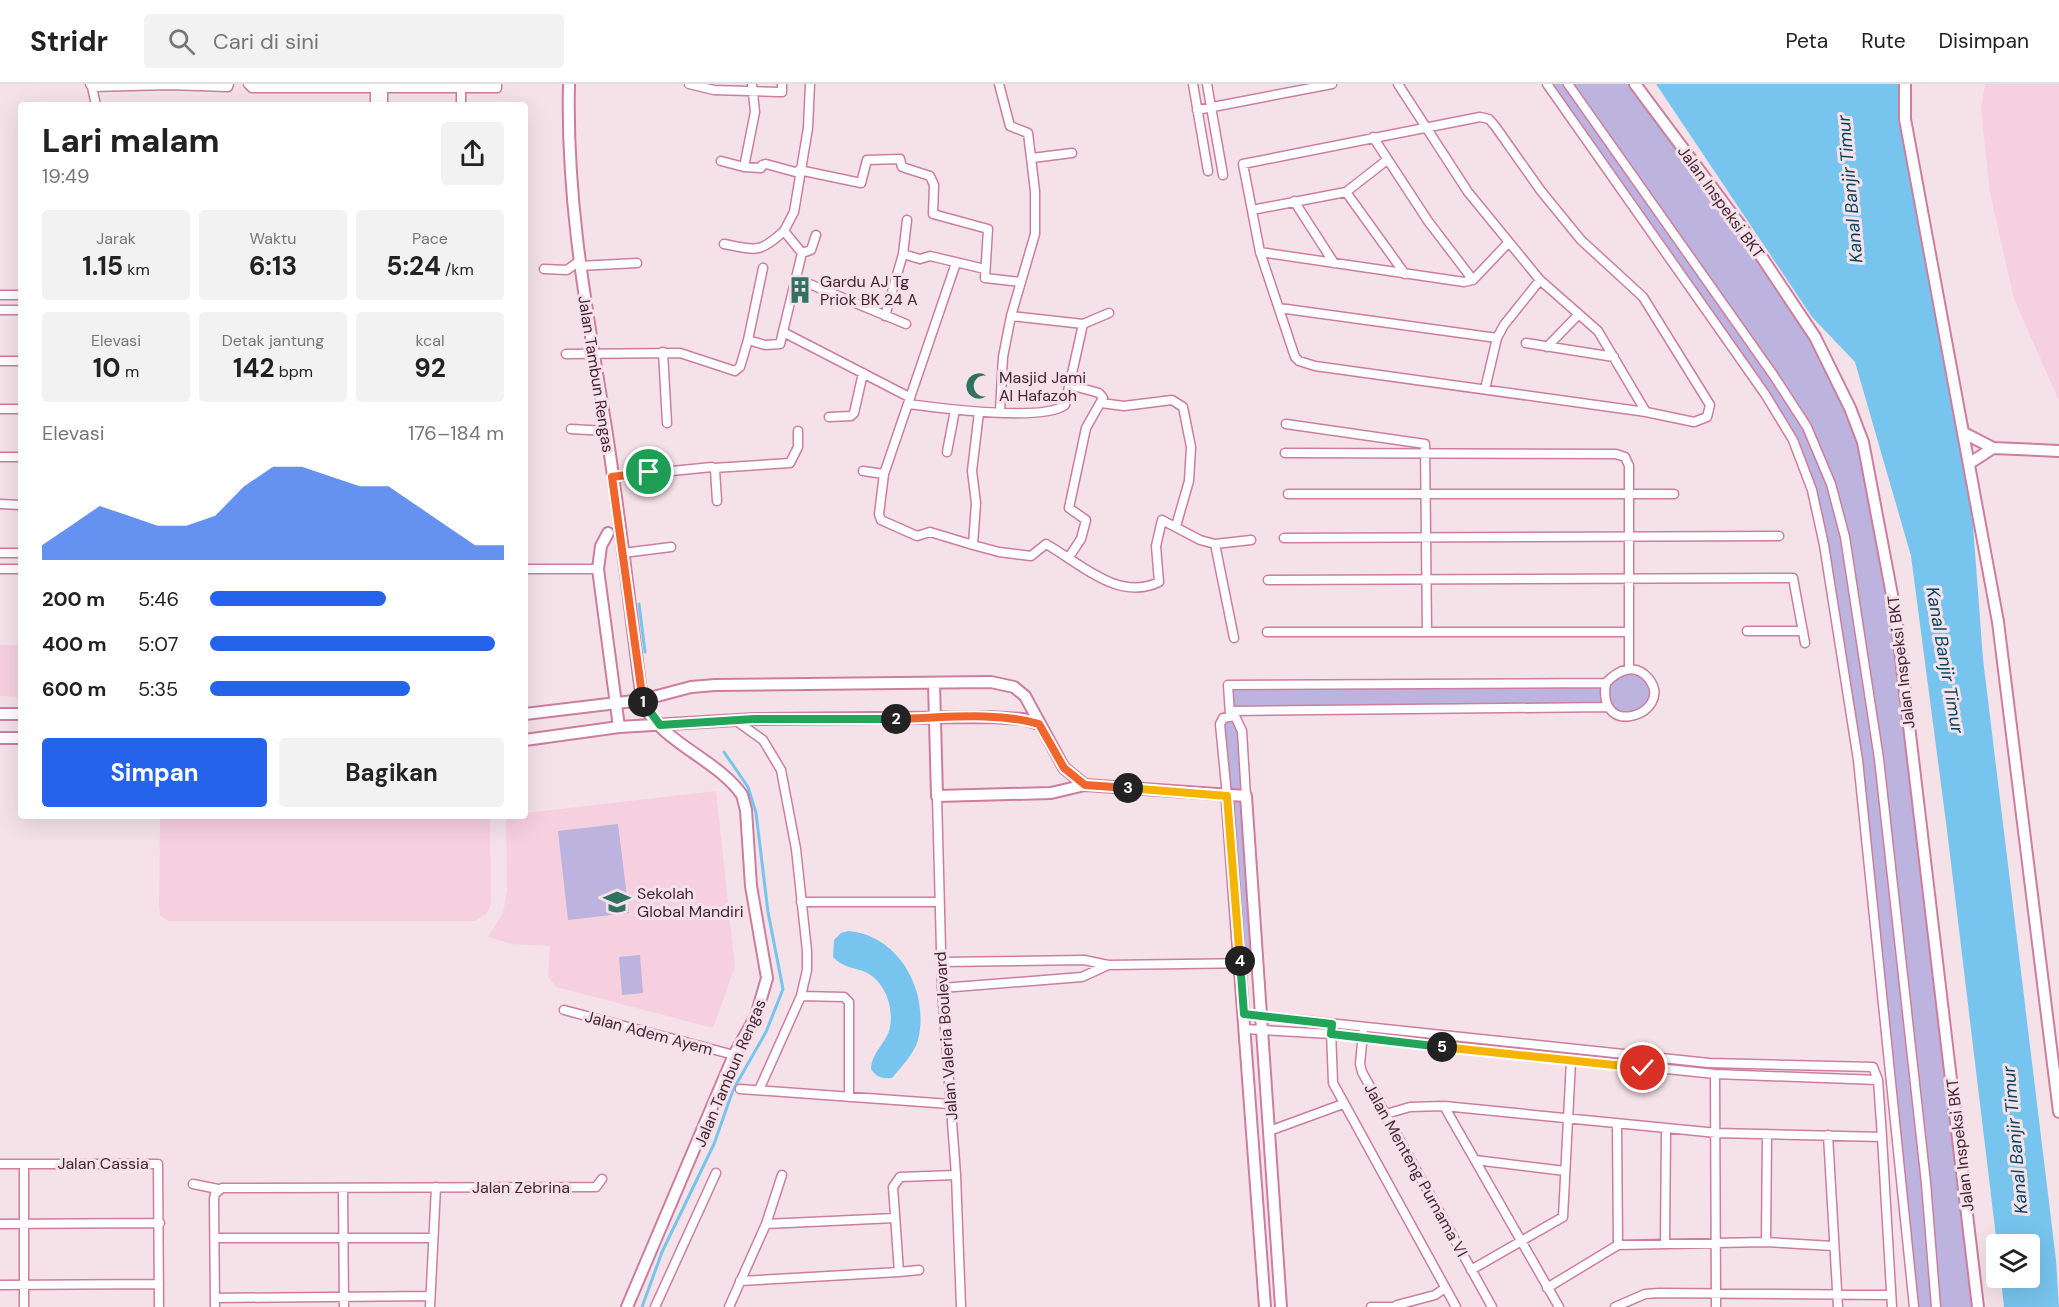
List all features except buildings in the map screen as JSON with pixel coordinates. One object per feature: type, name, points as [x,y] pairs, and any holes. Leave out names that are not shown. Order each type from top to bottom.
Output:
[{"type":"street","points":[[95,102],[91,86],[228,87],[229,84]]},
{"type":"street","name":"Jalan Tambun Rengas","points":[[569,84],[569,179],[598,354],[606,431],[616,477],[623,553],[642,700],[645,708],[660,725],[737,789],[746,810],[752,886],[767,978],[756,1016],[735,1055],[627,1307]]},
{"type":"street","points":[[689,84],[781,92],[782,84]]},
{"type":"street","points":[[724,243],[756,250],[767,247],[784,231],[794,212],[808,128],[810,84]]},
{"type":"street","points":[[999,84],[1010,126],[1027,132],[1032,159],[1032,180],[1036,193],[1035,234],[1011,316],[1003,357],[1000,411]]},
{"type":"street","points":[[1193,84],[1208,171]]},
{"type":"street","points":[[1207,84],[1223,175]]},
{"type":"street","points":[[1197,110],[1332,84]]},
{"type":"street","points":[[1398,84],[1468,192],[1540,280],[1598,331],[1646,412]]},
{"type":"street","points":[[1547,84],[1765,394],[1793,440],[1812,490],[1824,545],[1858,760],[1914,1307]]},
{"type":"street","points":[[1568,84],[1774,376],[1807,427],[1831,484],[1845,537],[1879,759],[1926,1183],[1936,1307]]},
{"type":"street","name":"Jalan Inspeksi BKT","points":[[1635,84],[1743,230],[1798,311],[1835,378],[1863,442],[1886,550],[1896,616],[1978,1307]]},
{"type":"street","points":[[1905,84],[1905,119],[1970,463],[2007,690],[2059,1112]]},
{"type":"street","points":[[248,86],[461,88],[497,86]]},
{"type":"street","points":[[376,102],[379,86]]},
{"type":"street","points":[[379,86],[382,102]]},
{"type":"street","points":[[461,88],[461,102]]},
{"type":"street","points":[[744,167],[753,129],[752,88]]},
{"type":"street","points":[[1480,117],[1489,118],[1540,191],[1581,240],[1643,297],[1710,405],[1707,417],[1694,422],[1646,412],[1305,364],[1295,357],[1260,252],[1244,164],[1426,127],[1480,117]]},
{"type":"street","points":[[1372,137],[1473,280]]},
{"type":"street","points":[[1032,159],[1072,153]]},
{"type":"street","points":[[721,161],[744,167],[761,168],[766,164],[861,183],[867,160],[900,159],[902,167],[930,176],[934,185],[933,214],[988,230],[986,279],[1020,282]]},
{"type":"street","points":[[1252,210],[1346,192],[1388,160]]},
{"type":"street","points":[[1346,192],[1406,274]]},
{"type":"street","points":[[1294,201],[1334,263]]},
{"type":"street","points":[[885,316],[903,254],[907,219]]},
{"type":"street","points":[[784,231],[802,253]]},
{"type":"street","points":[[802,253],[812,249],[816,235]]},
{"type":"street","points":[[1260,252],[1451,282],[1473,280],[1509,242]]},
{"type":"street","points":[[748,340],[765,345],[780,343],[802,253]]},
{"type":"street","points":[[903,254],[920,259],[930,256],[985,269]]},
{"type":"street","points":[[956,262],[884,474],[881,520],[917,536],[930,532],[999,552],[1031,556],[1044,544],[1115,586],[1157,584],[1159,580],[1156,546],[1163,520],[1200,540],[1215,544],[1251,540]]},
{"type":"street","points":[[544,269],[567,270],[583,264],[637,263]]},
{"type":"street","points":[[566,354],[680,353],[736,370],[748,340],[763,268]]},
{"type":"street","points":[[795,278],[906,324]]},
{"type":"street","points":[[1485,389],[1497,338],[1504,325],[1540,280]]},
{"type":"street","points":[[0,295],[18,295]]},
{"type":"street","points":[[1279,308],[1497,338]]},
{"type":"street","points":[[0,310],[18,310]]},
{"type":"street","points":[[1011,316],[1083,324],[1108,313]]},
{"type":"street","points":[[1547,347],[1579,314]]},
{"type":"street","points":[[783,332],[908,400],[955,410],[979,412],[1055,411],[1065,405],[1083,324]]},
{"type":"street","points":[[1526,343],[1614,357]]},
{"type":"street","points":[[663,352],[667,423]]},
{"type":"street","points":[[0,361],[18,361]]},
{"type":"street","points":[[829,417],[851,416],[854,413],[863,374]]},
{"type":"street","points":[[1069,557],[1081,539],[1087,519],[1069,508],[1086,428],[1103,398],[1100,393],[1070,386]]},
{"type":"street","points":[[1101,403],[1124,406],[1172,400],[1183,407],[1185,428],[1191,447],[1189,481],[1176,526]]},
{"type":"street","points":[[0,409],[18,409]]},
{"type":"street","points":[[947,452],[955,410]]},
{"type":"street","points":[[973,544],[976,503],[972,471],[979,412]]},
{"type":"street","points":[[1286,424],[1425,444],[1427,632]]},
{"type":"street","points":[[571,429],[606,431]]},
{"type":"street","points":[[616,477],[790,463],[798,447],[798,431]]},
{"type":"street","points":[[1964,434],[1992,448],[2059,451]]},
{"type":"street","points":[[1970,463],[1992,448]]},
{"type":"street","points":[[1285,453],[1616,454],[1625,458],[1629,466],[1629,669]]},
{"type":"street","points":[[0,457],[18,457]]},
{"type":"street","points":[[714,468],[717,501]]},
{"type":"street","points":[[863,471],[884,474]]},
{"type":"street","points":[[1288,494],[1674,494]]},
{"type":"street","points":[[0,504],[18,505]]},
{"type":"street","points":[[608,533],[601,546],[598,569],[619,727]]},
{"type":"street","points":[[1284,538],[1779,536]]},
{"type":"street","points":[[1215,544],[1234,638]]},
{"type":"street","points":[[623,553],[671,547]]},
{"type":"street","points":[[0,552],[18,553]]},
{"type":"street","points":[[0,569],[18,569]]},
{"type":"street","points":[[528,569],[598,569]]},
{"type":"street","points":[[1268,580],[1793,578],[1805,644]]},
{"type":"street","points":[[1747,631],[1803,631]]},
{"type":"street","points":[[1267,632],[1629,632]]},
{"type":"street","points":[[1629,669],[1641,672],[1650,681],[1653,693],[1650,705],[1642,714],[1630,718],[1618,715],[1608,707],[1604,695],[1606,683],[1616,672],[1629,669]]},
{"type":"street","points":[[528,714],[642,700],[691,687],[716,685],[991,682],[1014,687],[1025,696],[1064,768],[1085,785]]},
{"type":"street","points":[[934,683],[937,796],[1051,793],[1085,785],[1246,796]]},
{"type":"street","points":[[1606,683],[1228,685],[1230,713],[1241,728],[1281,1304],[1265,1305],[1220,724],[1223,718],[1230,713],[1608,707]]},
{"type":"street","points":[[0,714],[18,714]]},
{"type":"street","points":[[528,740],[619,727],[735,720],[1010,718],[1039,724]]},
{"type":"street","points":[[735,720],[763,740],[781,770],[787,792],[807,970],[801,996],[759,1090]]},
{"type":"street","points":[[0,738],[18,738]]},
{"type":"street","name":"Jalan Valeria Boulevard","points":[[937,796],[942,988],[956,1175],[961,1307]]},
{"type":"street","points":[[801,902],[939,902]]},
{"type":"street","points":[[941,962],[1084,960],[1108,965],[1257,963]]},
{"type":"street","points":[[942,988],[1082,977],[1108,965]]},
{"type":"street","points":[[801,996],[844,997],[849,1002],[849,1097]]},
{"type":"street","name":"Jalan Adem Ayem","points":[[564,1010],[735,1055]]},
{"type":"street","points":[[1244,1014],[1709,1063],[1874,1067],[1878,1080],[1892,1307]]},
{"type":"street","name":"Jalan Menteng Purnama VI","points":[[1332,1024],[1330,1073],[1343,1104],[1456,1307]]},
{"type":"street","name":"Jalan Menteng Purnama VI","points":[[1364,1028],[1361,1067],[1492,1307]]},
{"type":"street","points":[[1245,1029],[1331,1034],[1570,1061],[1715,1074],[1878,1080]]},
{"type":"street","points":[[1471,1270],[1563,1217],[1570,1061]]},
{"type":"street","points":[[1715,1074],[1716,1307]]},
{"type":"street","points":[[740,1089],[950,1104]]},
{"type":"street","points":[[1269,1131],[1343,1104]]},
{"type":"street","points":[[1386,1114],[1410,1107],[1444,1106],[1717,1133],[1882,1137]]},
{"type":"street","points":[[1444,1106],[1559,1307]]},
{"type":"street","points":[[1617,1124],[1618,1245]]},
{"type":"street","points":[[1665,1243],[1666,1129]]},
{"type":"street","points":[[1766,1242],[1767,1134]]},
{"type":"street","points":[[1828,1135],[1838,1307]]},
{"type":"street","points":[[1475,1160],[1565,1171]]},
{"type":"street","name":"Jalan Cassia","points":[[0,1164],[155,1162],[159,1167],[159,1307]]},
{"type":"street","points":[[24,1164],[24,1307]]},
{"type":"street","points":[[656,1307],[716,1173]]},
{"type":"street","points":[[729,1307],[766,1224],[782,1175]]},
{"type":"street","points":[[899,1272],[893,1187],[900,1177],[956,1175]]},
{"type":"street","name":"Jalan Zebrina","points":[[193,1184],[218,1189],[227,1187],[596,1187],[602,1179]]},
{"type":"street","points":[[435,1307],[430,1307],[430,1296],[436,1187]]},
{"type":"street","points":[[343,1188],[344,1307]]},
{"type":"street","points":[[218,1189],[214,1200],[215,1302],[344,1295],[430,1296]]},
{"type":"street","points":[[766,1224],[895,1218]]},
{"type":"street","points":[[0,1224],[160,1223]]},
{"type":"street","points":[[216,1238],[433,1238]]},
{"type":"street","points":[[1547,1288],[1618,1245],[1766,1242],[1833,1246]]},
{"type":"street","points":[[740,1281],[919,1270]]},
{"type":"street","points":[[0,1285],[159,1284]]},
{"type":"street","points":[[1371,1307],[1398,1306],[1435,1295],[1445,1288]]},
{"type":"street","points":[[1619,1306],[1645,1294],[1891,1295]]},
{"type":"shaded area","points":[[1547,84],[1635,84],[1815,337],[1863,442],[1896,616],[1978,1307],[1913,1307],[1874,911],[1824,545],[1793,440]]},
{"type":"shaded area","points":[[1985,84],[2059,84],[2059,401],[2014,299],[1990,193],[1981,109]]},
{"type":"shaded area","points":[[0,645],[18,645],[18,697],[0,696]]},
{"type":"shaded area","points":[[1629,669],[1650,681],[1650,705],[1630,718],[1608,707],[1230,711],[1228,685],[1606,683]]},
{"type":"shaded area","points":[[1223,718],[1239,721],[1257,963],[1240,964]]},
{"type":"shaded area","name":"Sekolah Global Mandiri","points":[[716,791],[735,967],[713,1028],[556,987],[548,977],[550,946],[512,944],[488,937],[503,913],[507,891],[506,819],[528,819],[528,813]]},
{"type":"shaded area","points":[[160,819],[490,819],[491,905],[486,914],[475,921],[168,921],[160,915]]},
{"type":"shaded area","points":[[618,824],[629,913],[568,920],[558,831]]},
{"type":"shaded area","points":[[640,955],[643,993],[622,995],[619,957]]},
{"type":"water","name":"Kanal Banjir Timur","points":[[1656,84],[1902,84],[1968,459],[1983,659],[2056,1260],[2059,1307],[2004,1307],[2002,1288],[2040,1288],[2040,1234],[1996,1234],[1911,556],[1855,362],[1812,317]]},
{"type":"water","points":[[848,931],[866,935],[883,943],[907,969],[915,986],[921,1022],[918,1040],[910,1055],[892,1078],[880,1077],[871,1069],[874,1057],[890,1027],[889,1002],[886,994],[877,980],[870,975],[843,965],[833,957],[834,940],[841,933]]},
{"type":"waterway","points":[[639,604],[645,652]]},
{"type":"waterway","points":[[642,1307],[662,1252],[714,1144],[733,1090],[766,1032],[783,989],[768,912],[756,813],[748,787],[724,752]]},
{"type":"place","name":"Gardu AJ Tg Priok BK 24 A","points":[[800,290]]},
{"type":"place","name":"Masjid Jami Al Hafazoh","points":[[979,386]]},
{"type":"place","name":"Sekolah Global Mandiri","points":[[617,902]]},
{"type":"route","points":[[649,472],[612,477],[642,700],[649,714],[660,725],[754,719],[990,717],[1023,719],[1039,724],[1064,768],[1085,785],[1227,796],[1244,1014],[1332,1024],[1331,1034],[1643,1068]]}]
